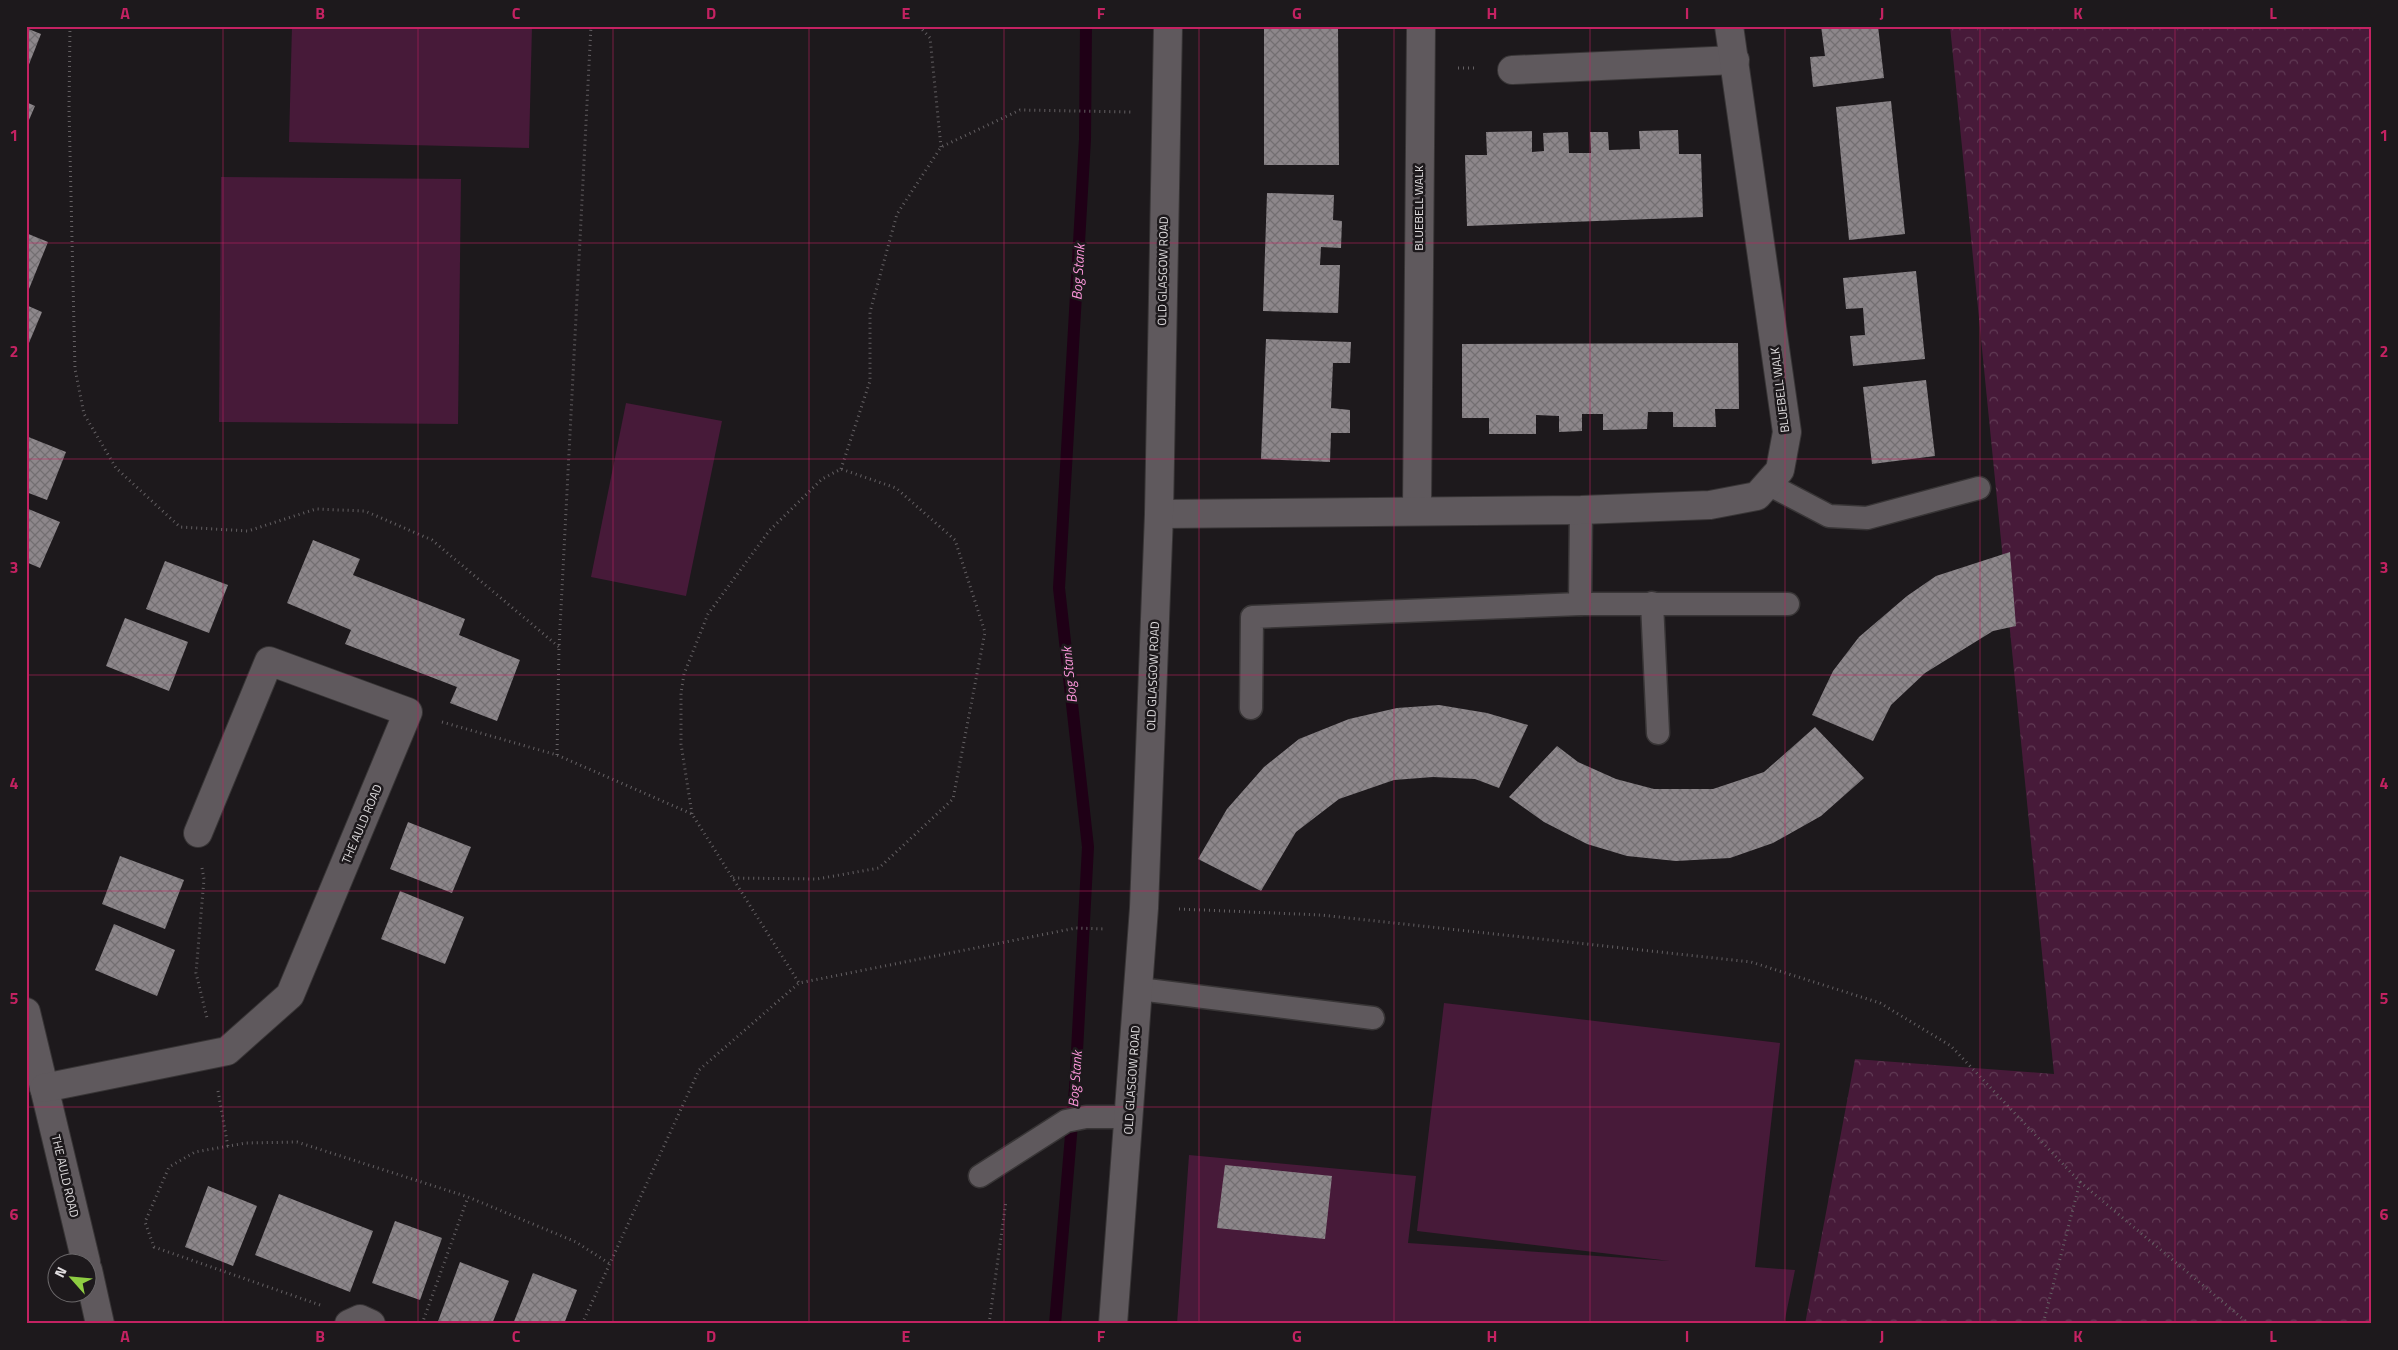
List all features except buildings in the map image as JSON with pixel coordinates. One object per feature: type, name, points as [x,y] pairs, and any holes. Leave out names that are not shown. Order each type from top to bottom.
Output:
[{"type":"street","name":"OLD GLASGOW ROAD","points":[[1113,1324],[1144,908],[1158,514],[1168,26]]},
{"type":"street","name":"BLUEBELL WALK","points":[[1417,510],[1421,26]]},
{"type":"street","name":"BLUEBELL WALK","points":[[1158,514],[1417,510],[1580,510],[1710,505],[1757,496],[1780,470],[1787,432],[1729,26]]},
{"type":"street","points":[[1512,70],[1735,60]]},
{"type":"street","points":[[198,833],[269,661],[408,712]]},
{"type":"street","name":"THE AULD ROAD","points":[[44,1088],[227,1051],[290,995],[408,712]]},
{"type":"street","name":"THE AULD ROAD","points":[[26,1012],[84,1252]]},
{"type":"street","points":[[95,1302],[100,1324]]},
{"type":"lane","points":[[1768,484],[1829,516],[1867,518],[1979,488]]},
{"type":"lane","points":[[1580,510],[1580,604]]},
{"type":"lane","points":[[1251,708],[1252,617],[1580,604],[1788,604]]},
{"type":"lane","points":[[1652,604],[1658,733]]},
{"type":"lane","points":[[1138,989],[1373,1018]]},
{"type":"lane","points":[[980,1176],[1012,1155],[1076,1119],[1129,1117]]},
{"type":"path","points":[[70,26],[69,120],[75,369],[84,414],[116,468],[180,527],[248,531],[316,509],[365,510],[432,540],[559,646]]},
{"type":"path","points":[[557,755],[559,646],[591,26]]},
{"type":"path","points":[[919,26],[930,38],[941,147]]},
{"type":"path","points":[[1420,66],[1512,70]]},
{"type":"path","points":[[799,983],[692,814],[681,744],[681,693],[684,674],[708,614],[769,531],[822,479],[841,469],[870,381],[870,312],[897,214],[941,147],[1020,110],[1106,112]]},
{"type":"path","points":[[732,878],[816,878],[879,868],[953,799],[986,632],[955,540],[896,488],[841,469]]},
{"type":"path","points":[[408,712],[557,755],[692,814]]},
{"type":"path","points":[[198,833],[204,879],[196,973],[208,1023],[211,1055],[228,1146]]},
{"type":"path","points":[[1144,908],[1320,915],[1751,962],[1880,1003],[1951,1046],[2080,1182],[2249,1324]]},
{"type":"path","points":[[582,1324],[699,1070],[799,983],[1076,928],[1097,928]]},
{"type":"path","points":[[360,1322],[154,1247],[145,1222],[169,1167],[195,1152],[246,1143],[297,1142],[468,1197],[576,1242],[610,1264]]},
{"type":"path","points":[[989,1324],[1012,1155]]},
{"type":"path","points":[[2043,1324],[2080,1182]]},
{"type":"path","points":[[422,1324],[468,1197]]},
{"type":"green space","points":[[292,26],[532,26],[529,148],[289,142]]},
{"type":"green space","points":[[1950,26],[2372,26],[2372,1324],[1805,1324],[1855,1059],[2054,1074]]},
{"type":"green space","points":[[221,177],[461,179],[458,424],[219,422]]},
{"type":"green space","points":[[626,403],[722,421],[686,596],[591,577]]},
{"type":"green space","points":[[1444,1003],[1780,1043],[1755,1267],[1795,1270],[1784,1324],[1177,1324],[1189,1155],[1416,1176],[1408,1243],[1670,1261],[1417,1231]]},
{"type":"waterway","name":"Bog Stank","points":[[1055,1324],[1075,1088],[1088,847],[1059,588],[1085,139],[1086,26]]}]
